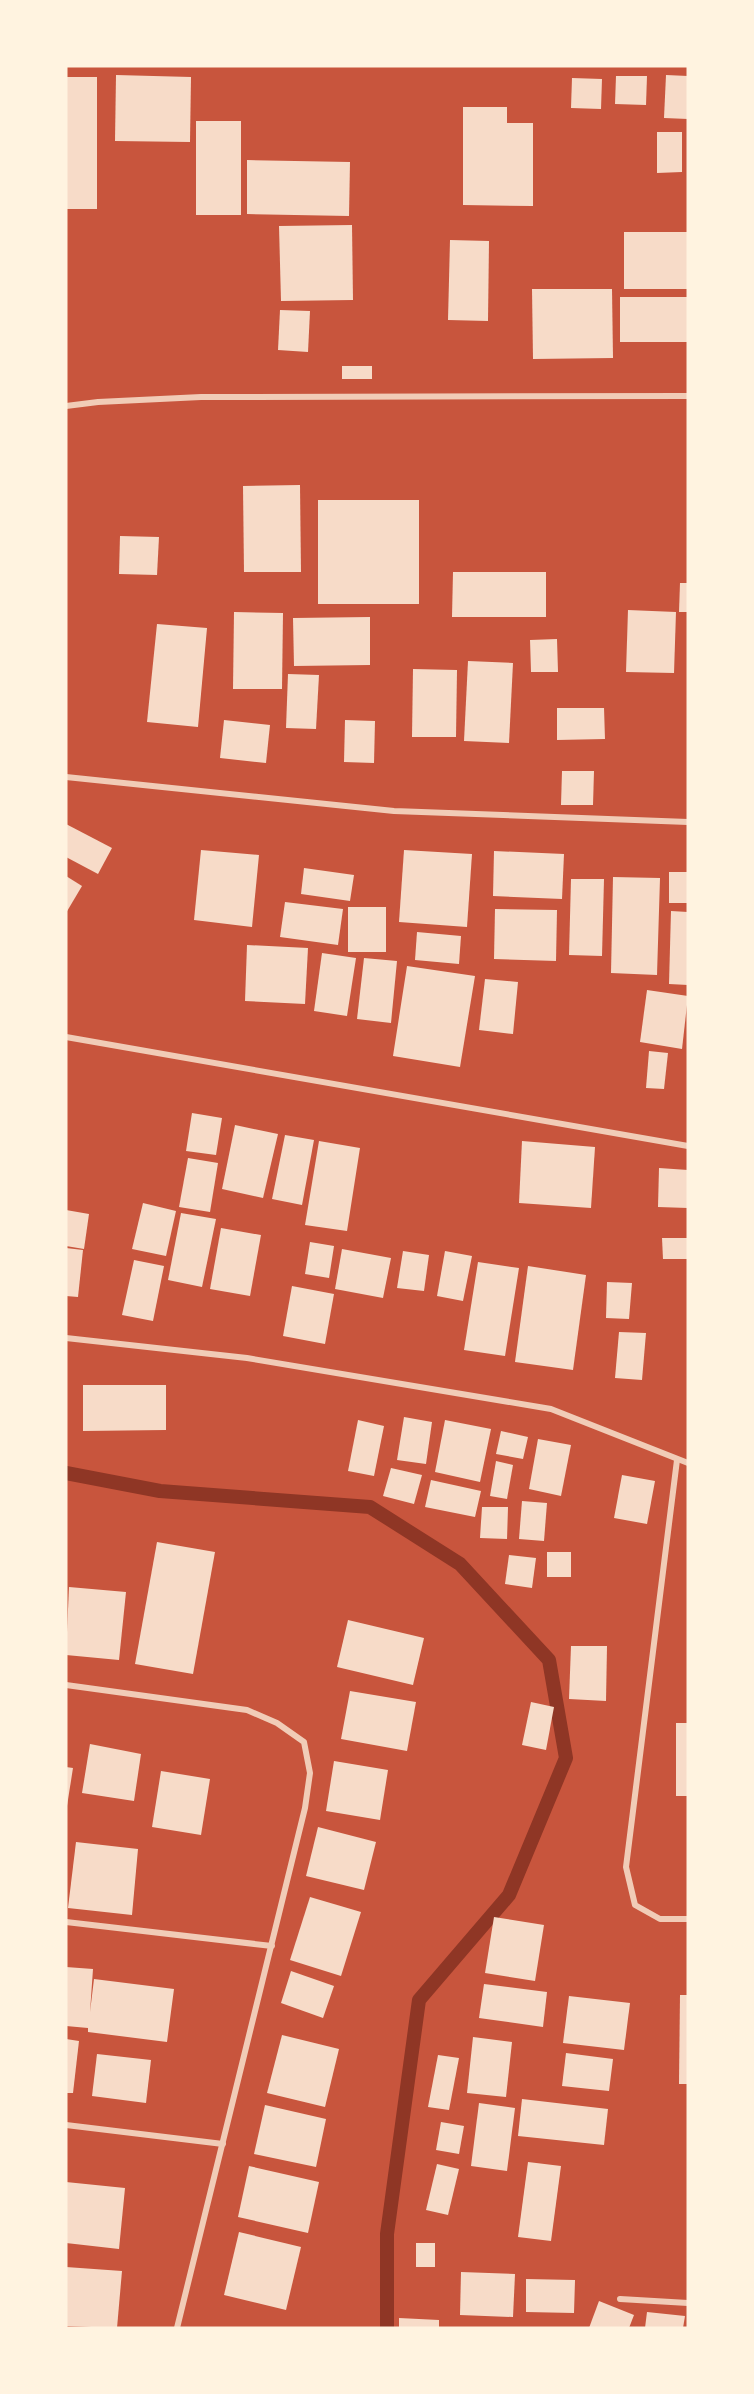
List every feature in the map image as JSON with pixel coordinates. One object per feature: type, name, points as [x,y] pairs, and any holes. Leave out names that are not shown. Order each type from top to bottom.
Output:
[{"type":"street","points":[[66,406],[98,402],[201,397],[688,396]]},
{"type":"street","points":[[66,777],[394,811],[688,822]]},
{"type":"street","points":[[66,1037],[688,1146]]},
{"type":"street","points":[[66,1338],[247,1358],[551,1409],[677,1460],[688,1462]]},
{"type":"street","points":[[677,1460],[626,1867],[635,1905],[660,1919],[688,1919]]},
{"type":"street","points":[[66,1684],[247,1710],[277,1723],[304,1742],[310,1773],[305,1808],[272,1946],[177,2328]]},
{"type":"street","points":[[66,1922],[272,1946]]},
{"type":"street","points":[[66,2125],[223,2144]]},
{"type":"street","points":[[620,2299],[688,2303]]},
{"type":"building","points":[[116,75],[191,77],[190,142],[115,141]]},
{"type":"building","points":[[666,75],[688,76],[688,119],[664,118]]},
{"type":"building","points":[[616,76],[647,76],[646,105],[615,104]]},
{"type":"building","points":[[66,77],[97,77],[97,209],[66,209]]},
{"type":"building","points":[[572,78],[602,79],[601,109],[571,108]]},
{"type":"building","points":[[463,107],[507,107],[507,123],[533,123],[533,206],[463,205]]},
{"type":"building","points":[[196,121],[241,121],[241,215],[196,215]]},
{"type":"building","points":[[657,132],[682,132],[682,172],[657,173]]},
{"type":"building","points":[[247,160],[350,162],[349,216],[247,214]]},
{"type":"building","points":[[352,225],[353,300],[281,301],[279,226]]},
{"type":"building","points":[[624,232],[688,232],[688,289],[624,289]]},
{"type":"building","points":[[450,240],[489,241],[488,321],[448,320]]},
{"type":"building","points":[[532,289],[612,289],[613,358],[533,359]]},
{"type":"building","points":[[620,297],[688,297],[688,342],[620,342]]},
{"type":"building","points":[[280,310],[310,311],[308,352],[278,350]]},
{"type":"building","points":[[342,366],[372,366],[372,379],[342,379]]},
{"type":"building","points":[[300,485],[301,572],[244,572],[243,486]]},
{"type":"building","points":[[318,500],[419,500],[419,604],[318,604]]},
{"type":"building","points":[[120,536],[159,537],[157,575],[119,574]]},
{"type":"building","points":[[453,572],[546,572],[546,617],[452,617]]},
{"type":"building","points":[[680,583],[688,583],[688,612],[679,612]]},
{"type":"building","points":[[628,610],[676,612],[674,673],[626,672]]},
{"type":"building","points":[[234,612],[283,613],[282,689],[233,689]]},
{"type":"building","points":[[370,617],[370,665],[294,666],[293,618]]},
{"type":"building","points":[[157,624],[207,628],[198,727],[147,722]]},
{"type":"building","points":[[557,639],[558,672],[531,672],[530,640]]},
{"type":"building","points":[[468,661],[513,663],[509,743],[464,741]]},
{"type":"building","points":[[413,669],[457,670],[456,737],[412,737]]},
{"type":"building","points":[[288,674],[319,675],[316,729],[286,728]]},
{"type":"building","points":[[557,708],[604,708],[605,739],[557,740]]},
{"type":"building","points":[[224,720],[270,725],[266,763],[220,758]]},
{"type":"building","points":[[345,720],[375,721],[374,763],[344,762]]},
{"type":"building","points":[[562,771],[594,771],[593,805],[561,805]]},
{"type":"building","points":[[66,824],[112,848],[98,874],[66,857]]},
{"type":"building","points":[[201,850],[259,855],[252,927],[194,920]]},
{"type":"building","points":[[404,850],[472,854],[467,927],[399,922]]},
{"type":"building","points":[[494,851],[564,854],[562,899],[493,896]]},
{"type":"building","points":[[304,868],[354,875],[350,901],[301,894]]},
{"type":"building","points":[[669,872],[688,872],[688,903],[669,903]]},
{"type":"building","points":[[66,876],[82,886],[66,913]]},
{"type":"building","points":[[613,877],[660,878],[657,975],[611,973]]},
{"type":"building","points":[[571,879],[604,879],[602,956],[569,955]]},
{"type":"building","points":[[285,902],[343,909],[338,945],[280,937]]},
{"type":"building","points":[[348,907],[386,907],[386,952],[348,952]]},
{"type":"building","points":[[495,909],[557,910],[556,961],[494,959]]},
{"type":"building","points":[[671,911],[688,912],[688,985],[669,984]]},
{"type":"building","points":[[417,932],[461,936],[459,964],[415,960]]},
{"type":"building","points":[[247,945],[308,948],[305,1004],[245,1001]]},
{"type":"building","points":[[322,953],[356,958],[347,1016],[314,1011]]},
{"type":"building","points":[[364,958],[397,961],[391,1023],[357,1019]]},
{"type":"building","points":[[407,966],[475,976],[460,1067],[393,1056]]},
{"type":"building","points":[[485,979],[518,982],[513,1034],[479,1030]]},
{"type":"building","points":[[647,990],[688,996],[682,1049],[640,1042]]},
{"type":"building","points":[[649,1051],[668,1053],[664,1089],[646,1088]]},
{"type":"building","points":[[192,1113],[222,1118],[216,1155],[186,1151]]},
{"type":"building","points":[[235,1125],[278,1134],[263,1198],[222,1189]]},
{"type":"building","points":[[285,1135],[314,1140],[302,1205],[272,1199]]},
{"type":"building","points":[[319,1141],[360,1148],[347,1231],[305,1225]]},
{"type":"building","points":[[522,1141],[595,1147],[591,1208],[519,1203]]},
{"type":"building","points":[[188,1158],[218,1163],[210,1212],[179,1207]]},
{"type":"building","points":[[659,1168],[688,1170],[688,1208],[658,1207]]},
{"type":"building","points":[[143,1203],[176,1211],[166,1256],[132,1249]]},
{"type":"building","points":[[66,1210],[89,1214],[84,1249],[66,1246]]},
{"type":"building","points":[[181,1213],[216,1219],[202,1287],[168,1280]]},
{"type":"building","points":[[221,1228],[261,1235],[250,1296],[210,1289]]},
{"type":"building","points":[[662,1238],[688,1238],[688,1259],[663,1259]]},
{"type":"building","points":[[310,1242],[334,1246],[329,1278],[305,1274]]},
{"type":"building","points":[[66,1248],[83,1250],[78,1297],[66,1296]]},
{"type":"building","points":[[342,1249],[391,1258],[383,1298],[335,1289]]},
{"type":"building","points":[[403,1251],[429,1255],[424,1291],[397,1288]]},
{"type":"building","points":[[445,1251],[472,1256],[463,1301],[437,1296]]},
{"type":"building","points":[[134,1260],[164,1266],[153,1321],[122,1315]]},
{"type":"building","points":[[478,1262],[519,1268],[505,1356],[464,1350]]},
{"type":"building","points":[[528,1266],[586,1275],[573,1370],[515,1362]]},
{"type":"building","points":[[607,1282],[632,1283],[629,1319],[606,1318]]},
{"type":"building","points":[[292,1286],[334,1294],[325,1344],[283,1336]]},
{"type":"building","points":[[619,1332],[646,1333],[642,1380],[615,1378]]},
{"type":"building","points":[[83,1385],[166,1385],[166,1430],[83,1431]]},
{"type":"building","points":[[404,1417],[432,1422],[426,1464],[397,1460]]},
{"type":"building","points":[[358,1420],[384,1426],[374,1476],[348,1471]]},
{"type":"building","points":[[445,1420],[491,1429],[480,1482],[435,1472]]},
{"type":"building","points":[[501,1431],[528,1437],[523,1459],[496,1454]]},
{"type":"building","points":[[538,1439],[571,1445],[561,1496],[529,1489]]},
{"type":"building","points":[[496,1461],[513,1465],[507,1499],[490,1496]]},
{"type":"building","points":[[391,1468],[422,1475],[414,1504],[383,1496]]},
{"type":"building","points":[[622,1475],[655,1481],[647,1524],[614,1518]]},
{"type":"building","points":[[431,1480],[481,1491],[475,1517],[425,1507]]},
{"type":"building","points":[[522,1501],[547,1503],[544,1541],[519,1539]]},
{"type":"building","points":[[482,1507],[508,1507],[507,1539],[480,1538]]},
{"type":"building","points":[[157,1542],[215,1552],[193,1674],[135,1664]]},
{"type":"building","points":[[547,1552],[571,1552],[571,1577],[547,1577]]},
{"type":"building","points":[[509,1555],[536,1558],[532,1588],[505,1584]]},
{"type":"building","points":[[69,1587],[126,1592],[119,1660],[66,1655]]},
{"type":"building","points":[[348,1620],[424,1638],[413,1685],[337,1667]]},
{"type":"building","points":[[571,1646],[607,1646],[606,1701],[569,1699]]},
{"type":"building","points":[[350,1691],[416,1702],[407,1751],[341,1739]]},
{"type":"building","points":[[531,1702],[554,1707],[546,1750],[522,1745]]},
{"type":"building","points":[[676,1723],[688,1723],[688,1796],[676,1796]]},
{"type":"building","points":[[90,1744],[141,1754],[134,1801],[82,1793]]},
{"type":"building","points":[[334,1761],[388,1770],[380,1820],[326,1811]]},
{"type":"building","points":[[66,1767],[73,1768],[67,1806],[66,1806]]},
{"type":"building","points":[[161,1771],[210,1779],[201,1835],[152,1827]]},
{"type":"building","points":[[318,1827],[376,1842],[364,1890],[306,1876]]},
{"type":"building","points":[[76,1842],[138,1849],[132,1915],[68,1908]]},
{"type":"building","points":[[310,1897],[361,1912],[341,1976],[290,1960]]},
{"type":"building","points":[[494,1917],[544,1925],[535,1981],[485,1973]]},
{"type":"building","points":[[66,1967],[93,1969],[90,2012],[94,1979],[174,1989],[167,2042],[88,2032],[88,2028],[66,2026]]},
{"type":"building","points":[[291,1971],[334,1986],[323,2018],[281,2003]]},
{"type":"building","points":[[484,1984],[547,1992],[543,2027],[479,2018]]},
{"type":"building","points":[[680,1995],[688,1995],[688,2084],[679,2084]]},
{"type":"building","points":[[569,1996],[630,2003],[624,2050],[563,2043]]},
{"type":"building","points":[[282,2035],[339,2049],[325,2107],[267,2093]]},
{"type":"building","points":[[473,2037],[512,2042],[506,2097],[467,2093]]},
{"type":"building","points":[[66,2039],[79,2041],[73,2093],[66,2093]]},
{"type":"building","points":[[566,2053],[613,2059],[609,2091],[562,2086]]},
{"type":"building","points":[[97,2054],[151,2060],[146,2103],[92,2096]]},
{"type":"building","points":[[438,2055],[459,2058],[449,2110],[428,2107]]},
{"type":"building","points":[[522,2099],[608,2109],[604,2145],[518,2136]]},
{"type":"building","points":[[479,2103],[515,2108],[507,2171],[471,2166]]},
{"type":"building","points":[[265,2105],[326,2119],[316,2167],[254,2154]]},
{"type":"building","points":[[441,2122],[464,2126],[459,2154],[436,2150]]},
{"type":"building","points":[[528,2162],[561,2166],[551,2241],[518,2237]]},
{"type":"building","points":[[437,2164],[459,2169],[448,2215],[426,2210]]},
{"type":"building","points":[[249,2166],[319,2182],[308,2233],[238,2217]]},
{"type":"building","points":[[66,2182],[125,2188],[119,2249],[66,2243]]},
{"type":"building","points":[[239,2232],[301,2247],[286,2310],[224,2295]]},
{"type":"building","points":[[416,2243],[435,2243],[435,2267],[416,2267]]},
{"type":"building","points":[[66,2267],[122,2271],[117,2328],[66,2326]]},
{"type":"building","points":[[461,2272],[515,2274],[513,2317],[460,2315]]},
{"type":"building","points":[[526,2279],[575,2280],[574,2313],[526,2312]]},
{"type":"building","points":[[599,2301],[634,2315],[629,2328],[589,2328]]},
{"type":"building","points":[[647,2312],[685,2316],[683,2328],[645,2328]]},
{"type":"building","points":[[399,2318],[439,2320],[439,2328],[399,2328]]},
{"type":"waterway","points":[[66,1473],[160,1491],[370,1507],[460,1564],[549,1660],[566,1758],[509,1895],[419,2000],[387,2234],[387,2328]]}]
